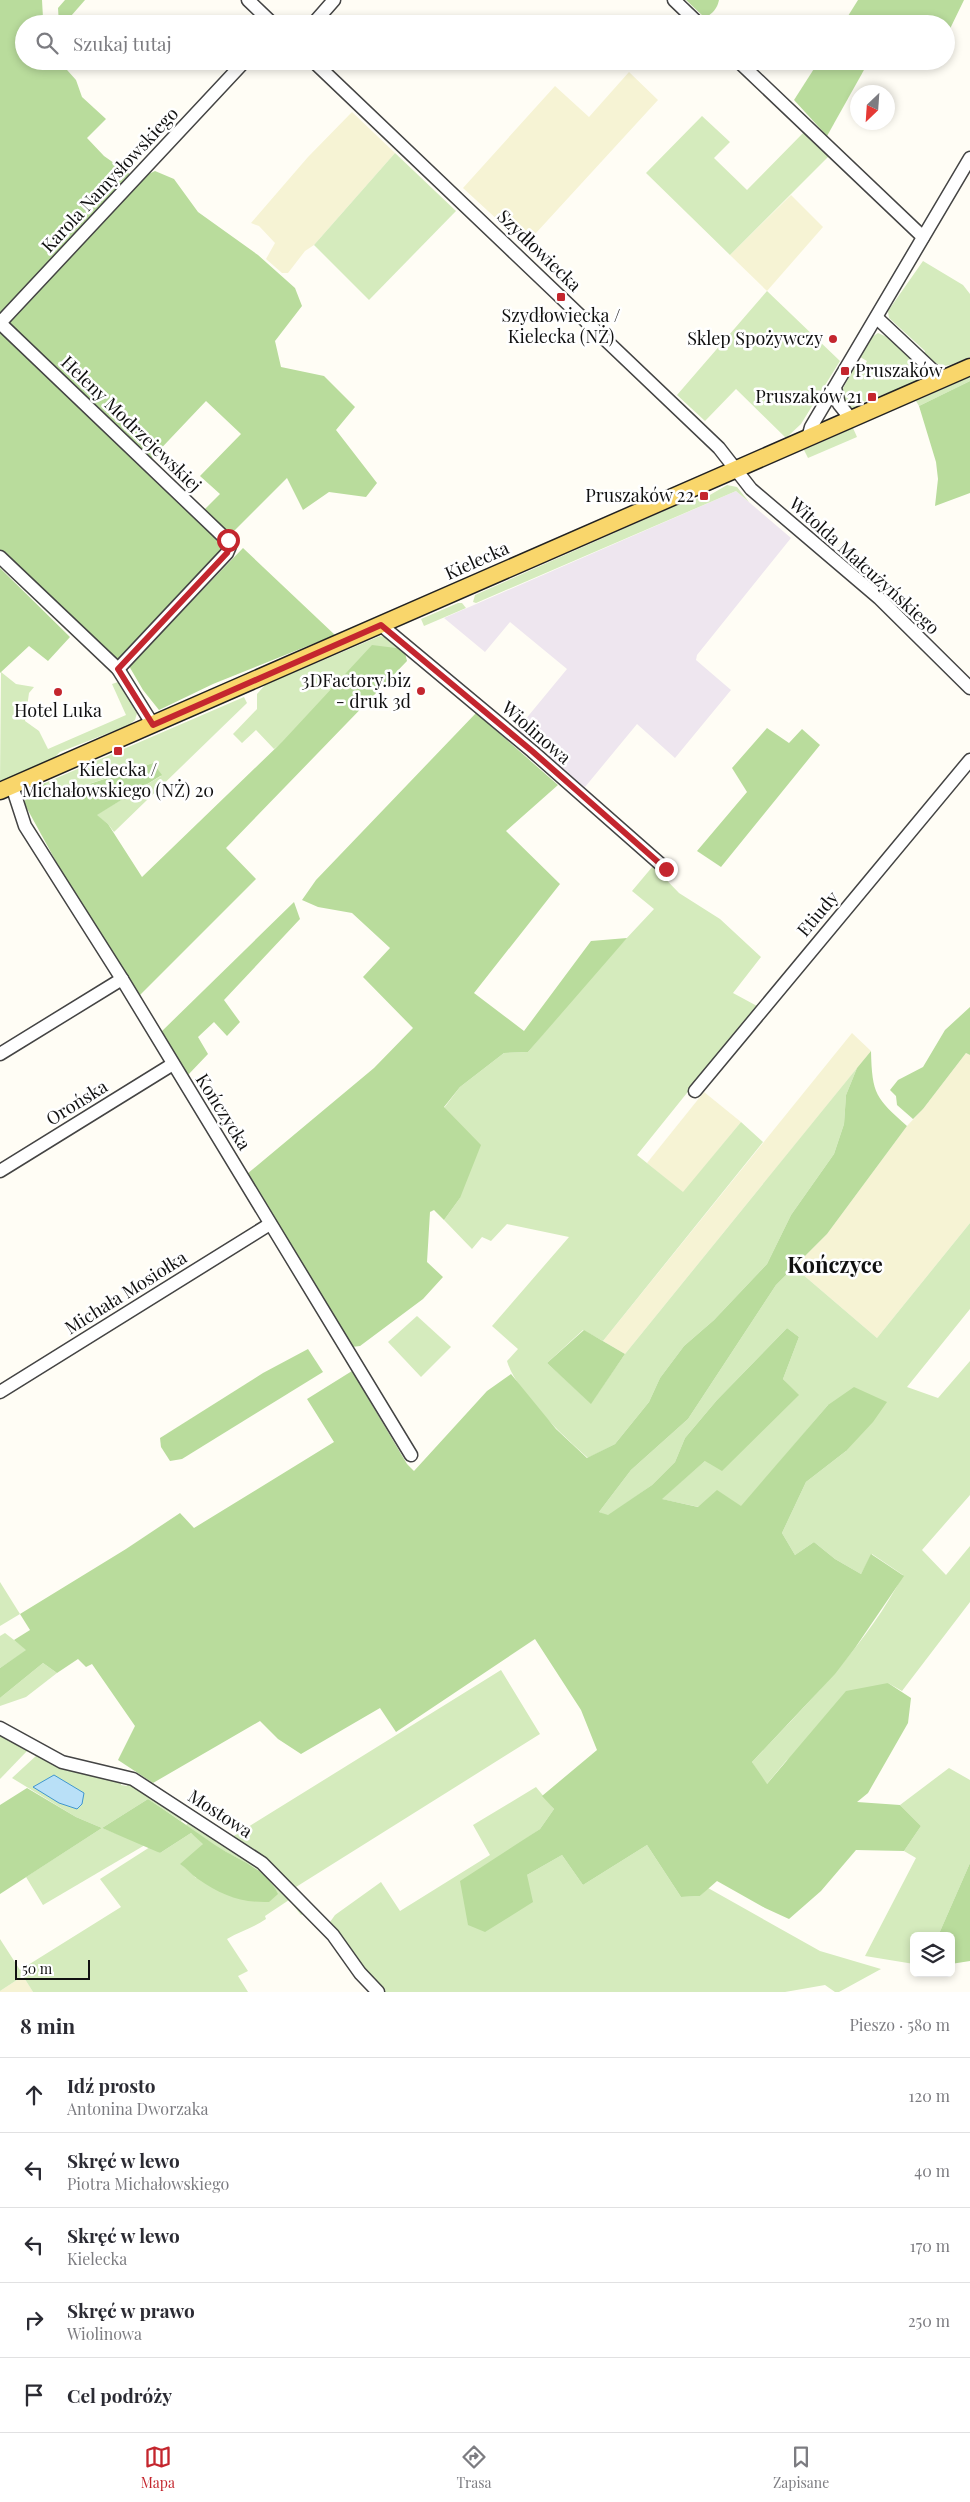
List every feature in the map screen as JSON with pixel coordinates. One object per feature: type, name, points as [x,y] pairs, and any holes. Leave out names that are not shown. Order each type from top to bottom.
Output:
[{"type":"main road","name":"Kielecka","points":[[6,788],[970,367]]},
{"type":"street","points":[[248,0],[264,15]]},
{"type":"street","points":[[321,15],[334,0]]},
{"type":"street","points":[[674,0],[689,15]]},
{"type":"street","name":"Karola Namysłowskiego","points":[[0,323],[237,70]]},
{"type":"street","name":"Szydłowiecka","points":[[322,70],[612,345],[719,448],[737,469]]},
{"type":"street","points":[[747,70],[923,238]]},
{"type":"street","points":[[808,438],[812,427],[970,158]]},
{"type":"street","points":[[877,318],[942,379]]},
{"type":"street","name":"Heleny Modrzejewskiej","points":[[0,323],[228,540],[230,546],[227,553],[118,669]]},
{"type":"street","points":[[835,388],[839,404],[851,419]]},
{"type":"street","name":"Witolda Małcużyńskiego","points":[[737,469],[751,489],[879,598],[970,688]]},
{"type":"street","points":[[0,557],[118,669],[153,725]]},
{"type":"street","name":"Wiolinowa","points":[[381,625],[532,751],[666,869]]},
{"type":"street","name":"Etiudy","points":[[695,1091],[970,760]]},
{"type":"street","name":"Kończycka","points":[[6,788],[25,826],[122,979],[411,1455]]},
{"type":"street","points":[[0,1054],[122,979]]},
{"type":"street","name":"Orońska","points":[[0,1171],[173,1064]]},
{"type":"street","name":"Michała Mosiołka","points":[[0,1392],[270,1224]]},
{"type":"street","name":"Mostowa","points":[[0,1728],[62,1762],[132,1779],[262,1863],[332,1935],[360,1973],[378,1992]]},
{"type":"shaded area","points":[[629,72],[658,100],[525,245],[463,188],[555,86],[589,117]]},
{"type":"shaded area","points":[[352,112],[395,153],[314,245],[305,251],[288,273],[282,273],[266,259],[275,243],[259,226],[251,223],[308,157]]},
{"type":"shaded area","points":[[791,195],[823,227],[767,291],[730,255]]},
{"type":"shaded area","points":[[736,491],[791,538],[697,655],[696,660],[731,690],[675,758],[637,724],[585,787],[545,756],[550,753],[538,740],[529,741],[515,732],[567,669],[510,622],[485,652],[444,618]]},
{"type":"shaded area","points":[[852,1033],[871,1051],[625,1354],[603,1341]]},
{"type":"shaded area","points":[[966,1053],[970,1055],[970,1223],[877,1338],[794,1267],[827,1234],[907,1126],[923,1109]]},
{"type":"shaded area","points":[[704,1092],[741,1122],[683,1193],[647,1163]]},
{"type":"shaded area","points":[[23,1976],[33,1992],[0,1992],[0,1991]]},
{"type":"green space","points":[[0,0],[42,0],[43,15],[15,15],[15,70],[67,70],[76,80],[82,97],[106,119],[87,138],[104,156],[131,175],[0,317]]},
{"type":"green space","points":[[65,0],[85,0],[72,15],[58,15],[58,8]]},
{"type":"green space","points":[[686,0],[719,0],[717,6],[710,14],[702,15]]},
{"type":"green space","points":[[858,0],[964,0],[955,18],[955,15],[849,15]]},
{"type":"green space","points":[[813,70],[864,70],[856,85],[850,85],[850,95],[827,136],[794,100]]},
{"type":"green space","points":[[702,116],[730,142],[714,158],[747,190],[806,130],[832,153],[730,255],[646,173]]},
{"type":"green space","points":[[395,153],[456,211],[369,300],[314,245]]},
{"type":"green space","points":[[155,171],[174,179],[198,212],[258,255],[295,288],[302,306],[275,341],[281,367],[324,376],[355,407],[336,430],[377,483],[366,497],[329,492],[303,510],[287,478],[230,535],[203,511],[220,494],[200,476],[241,434],[206,401],[151,459],[5,322],[138,179]]},
{"type":"green space","points":[[923,261],[963,285],[970,294],[970,357],[951,365],[941,365],[931,360],[924,354],[925,351],[889,318],[888,311]]},
{"type":"green space","points":[[767,291],[840,361],[801,424],[786,438],[736,389],[705,421],[677,395]]},
{"type":"green space","points":[[0,331],[220,539],[222,552],[117,665],[0,551]]},
{"type":"green space","points":[[878,333],[887,337],[925,372],[924,379],[861,403],[849,411],[840,394],[854,368],[861,371],[867,361],[860,357],[872,337]]},
{"type":"green space","points":[[970,377],[970,381],[919,406],[916,401]]},
{"type":"green space","points":[[970,381],[970,493],[935,506],[938,479],[936,462],[919,406]]},
{"type":"green space","points":[[853,428],[857,437],[808,458],[804,450]]},
{"type":"green space","points":[[727,485],[737,487],[749,502],[736,491],[476,603],[473,602],[475,595],[675,506],[702,497],[703,499]]},
{"type":"green space","points":[[243,548],[335,635],[213,684],[159,710],[143,690],[129,666]]},
{"type":"green space","points":[[0,568],[70,637],[48,661],[29,646],[0,673]]},
{"type":"green space","points":[[462,603],[466,608],[424,626],[421,619]]},
{"type":"green space","points":[[380,636],[390,638],[404,649],[274,749],[256,730],[242,743],[233,734],[257,709],[257,694],[265,685]]},
{"type":"green space","points":[[372,645],[404,649],[407,661],[226,848],[256,879],[138,997],[65,878],[24,803],[29,791],[45,783],[65,792],[153,763],[162,775],[97,815],[108,824],[142,877],[282,742]]},
{"type":"green space","points":[[1,672],[16,684],[34,687],[29,693],[25,721],[39,731],[48,749],[126,715],[112,684],[121,681],[138,710],[135,720],[129,725],[60,752],[54,758],[0,782]]},
{"type":"green space","points":[[244,697],[247,703],[114,832],[108,824],[96,815],[161,776],[153,763],[64,792],[45,783]]},
{"type":"green space","points":[[476,713],[558,785],[506,831],[560,884],[474,993],[524,1031],[591,941],[627,938],[528,1052],[504,1053],[460,1087],[444,1107],[481,1145],[460,1198],[444,1220],[434,1210],[430,1212],[427,1262],[443,1277],[423,1299],[360,1346],[352,1347],[247,1174],[374,1068],[413,1028],[363,977],[390,948],[352,913],[318,907],[302,900],[316,880]]},
{"type":"green space","points":[[767,728],[789,743],[802,729],[820,745],[721,867],[697,851],[747,792],[732,768]]},
{"type":"green space","points":[[653,866],[679,893],[720,919],[761,957],[733,993],[757,1006],[637,1155],[683,1192],[741,1122],[763,1142],[603,1341],[583,1330],[547,1363],[591,1403],[625,1354],[857,1068],[846,1095],[844,1124],[834,1154],[791,1215],[767,1264],[714,1320],[684,1346],[660,1378],[649,1402],[615,1444],[588,1458],[530,1400],[512,1373],[507,1361],[518,1349],[492,1326],[569,1237],[507,1224],[491,1241],[482,1237],[472,1249],[444,1220],[460,1198],[444,1108],[460,1087],[504,1053],[528,1052],[595,972],[654,909],[632,891]]},
{"type":"green space","points":[[294,902],[300,919],[224,1000],[240,1022],[227,1036],[214,1022],[198,1037],[208,1054],[187,1076],[160,1033]]},
{"type":"green space","points":[[970,1007],[970,1055],[966,1053],[923,1109],[913,1119],[897,1105],[896,1096],[890,1090],[898,1080],[923,1067],[945,1030]]},
{"type":"green space","points":[[871,1051],[873,1077],[878,1094],[888,1109],[907,1126],[827,1234],[776,1285],[688,1419],[631,1470],[599,1512],[608,1515],[652,1485],[675,1462],[685,1438],[717,1400],[787,1328],[799,1337],[783,1379],[799,1395],[722,1471],[705,1461],[662,1499],[698,1507],[717,1490],[741,1506],[828,1405],[854,1387],[887,1402],[873,1422],[846,1451],[806,1482],[782,1533],[795,1555],[814,1542],[835,1559],[861,1574],[871,1554],[904,1576],[835,1674],[752,1762],[767,1784],[846,1691],[888,1683],[911,1698],[908,1723],[868,1793],[857,1802],[900,1805],[921,1826],[904,1851],[856,1850],[821,1891],[789,1919],[717,1881],[700,1896],[681,1897],[647,1845],[583,1885],[562,1855],[527,1875],[533,1902],[485,1932],[468,1925],[460,1881],[540,1829],[554,1809],[542,1796],[597,1750],[581,1710],[535,1639],[396,1732],[380,1708],[301,1754],[278,1739],[260,1721],[153,1783],[118,1760],[135,1726],[92,1664],[86,1667],[78,1659],[57,1673],[43,1663],[0,1698],[0,1668],[26,1650],[14,1640],[30,1630],[20,1614],[126,1549],[180,1513],[194,1528],[334,1442],[307,1399],[352,1371],[407,1464],[414,1471],[487,1391],[511,1374],[556,1429],[587,1458],[615,1444],[649,1402],[660,1378],[684,1346],[714,1320],[767,1264],[791,1215],[834,1154],[844,1124],[846,1095],[857,1068]]},
{"type":"green space","points":[[970,1223],[970,1309],[907,1387],[938,1398],[970,1361],[970,1495],[922,1550],[946,1575],[970,1546],[970,1602],[902,1691],[888,1683],[786,1761],[766,1785],[752,1762],[814,1696],[853,1650],[872,1626],[903,1575],[872,1554],[861,1574],[835,1559],[814,1542],[795,1555],[782,1533],[806,1482],[846,1451],[828,1405],[741,1507],[699,1507],[661,1499],[705,1461],[798,1395],[783,1379],[799,1337],[787,1328],[717,1400],[685,1438],[675,1462],[652,1485],[608,1516],[599,1512],[631,1470],[688,1419],[776,1285],[794,1267],[877,1338]]},
{"type":"green space","points":[[417,1316],[451,1347],[421,1377],[388,1342]]},
{"type":"green space","points":[[584,1330],[625,1354],[591,1404],[547,1363]]},
{"type":"green space","points":[[308,1349],[323,1372],[182,1459],[170,1461],[161,1447],[160,1438],[263,1373]]},
{"type":"green space","points":[[0,1582],[20,1614],[0,1626]]},
{"type":"green space","points":[[5,1633],[27,1650],[0,1668],[0,1636]]},
{"type":"green space","points":[[43,1663],[57,1673],[26,1697],[0,1706],[0,1698]]},
{"type":"green space","points":[[501,1670],[540,1734],[296,1887],[257,1851],[232,1837]]},
{"type":"green space","points":[[0,1733],[27,1751],[0,1779]]},
{"type":"green space","points":[[37,1755],[122,1778],[121,1785],[127,1786],[128,1781],[183,1818],[181,1821],[148,1799],[102,1828],[76,1817],[12,1778]]},
{"type":"green space","points":[[949,1768],[970,1780],[970,1863],[940,1932],[910,1932],[910,1963],[865,1956],[916,1858],[904,1851],[921,1826],[900,1805]]},
{"type":"green space","points":[[536,1787],[554,1809],[540,1829],[508,1851],[527,1875],[562,1855],[583,1885],[647,1845],[681,1897],[700,1896],[708,1888],[820,1951],[881,1969],[839,1992],[835,1992],[825,1985],[785,1992],[385,1992],[355,1958],[330,1922],[335,1915],[381,1882],[400,1911],[490,1855],[473,1825]]},
{"type":"green space","points":[[27,1788],[76,1817],[102,1828],[0,1894],[0,1805]]},
{"type":"green space","points":[[148,1799],[215,1845],[251,1865],[266,1877],[278,1894],[269,1902],[249,1901],[223,1894],[196,1877],[180,1864],[203,1844],[191,1833],[160,1853],[102,1828]]},
{"type":"green space","points":[[190,1821],[245,1855],[305,1913],[301,1915],[289,1900],[265,1916],[266,1919],[227,1939],[248,1971],[238,1976],[248,1992],[33,1992],[23,1976],[0,1991],[0,1939],[20,1970],[121,1907],[100,1879],[150,1847],[160,1853],[191,1833],[204,1843],[185,1867],[196,1878],[259,1870],[217,1847],[186,1825]]},
{"type":"green space","points":[[102,1828],[145,1845],[43,1905],[26,1877]]},
{"type":"green space","points":[[970,1863],[970,1961],[955,1963],[955,1932],[940,1932]]},
{"type":"water","points":[[54,1775],[84,1793],[82,1804],[77,1809],[59,1803],[33,1787]]},
{"type":"place","name":"Szydłowiecka / Kielecka (NŻ)","points":[[561,297]]},
{"type":"place","name":"Sklep Spożywczy","points":[[833,339]]},
{"type":"place","name":"Pruszaków","points":[[845,371]]},
{"type":"place","name":"Pruszaków 21","points":[[872,397]]},
{"type":"place","name":"Pruszaków 22","points":[[704,496]]},
{"type":"place","name":"3DFactory.biz - druk 3d","points":[[421,691]]},
{"type":"place","name":"Hotel Luka","points":[[58,692]]},
{"type":"place","name":"Kielecka / Michałowskiego (NŻ) 20","points":[[118,751]]},
{"type":"district","name":"Kończyce","points":[[835,1265]]},
{"type":"route","points":[[228,540],[230,546],[227,553],[118,669],[153,725],[381,625],[532,751],[666,869]]}]
